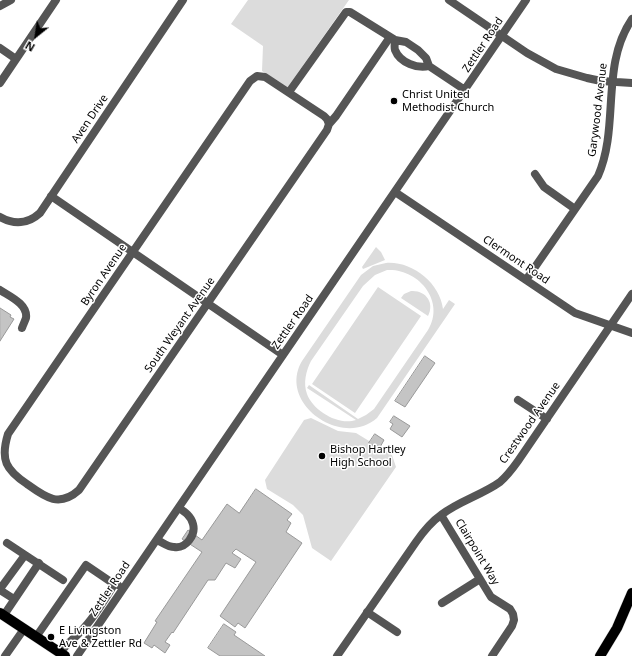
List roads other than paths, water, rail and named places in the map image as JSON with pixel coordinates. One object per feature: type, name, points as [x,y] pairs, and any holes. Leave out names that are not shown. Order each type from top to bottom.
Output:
[{"type":"main road","points":[[600,656],[617,628],[632,593]]},
{"type":"main road","points":[[2,614],[62,655]]},
{"type":"street","points":[[0,6],[11,0]]},
{"type":"street","points":[[0,83],[56,0]]},
{"type":"street","name":"Aven Drive","points":[[0,217],[18,223],[26,222],[40,213],[183,0]]},
{"type":"street","points":[[449,0],[527,53],[556,69],[587,78],[632,83]]},
{"type":"street","name":"Zettler Road","points":[[77,656],[526,0]]},
{"type":"street","points":[[329,124],[328,119],[289,92],[346,12],[350,12],[392,38],[406,42],[418,50],[426,58],[429,66],[465,90]]},
{"type":"street","name":"Garywood Avenue","points":[[526,280],[598,176],[607,148],[613,82],[618,49],[621,38],[632,19]]},
{"type":"street","points":[[392,38],[395,50],[399,56],[410,64],[421,68],[429,66]]},
{"type":"street","name":"South Weyant Avenue","points":[[29,486],[45,496],[57,500],[66,499],[73,496],[79,490],[328,130],[329,124],[392,38]]},
{"type":"street","points":[[0,48],[16,59]]},
{"type":"street","name":"Byron Avenue","points":[[29,486],[11,474],[6,468],[2,454],[4,440],[250,81],[257,76],[265,77],[289,92]]},
{"type":"street","points":[[536,174],[544,186],[575,209]]},
{"type":"street","name":"Clermont Road","points":[[395,192],[575,313],[632,333]]},
{"type":"street","points":[[52,196],[283,355]]},
{"type":"street","points":[[0,290],[18,302],[25,310],[26,318],[22,328]]},
{"type":"street","name":"Crestwood Avenue","points":[[337,656],[366,612],[427,528],[441,515],[500,481],[518,461],[632,294]]},
{"type":"street","points":[[518,400],[547,420]]},
{"type":"street","points":[[157,540],[174,547],[185,545],[189,540],[193,533],[193,524],[188,515],[179,508]]},
{"type":"street","name":"Clairpoint Way","points":[[441,515],[491,597],[510,609],[514,614],[512,626],[492,656]]},
{"type":"street","points":[[7,542],[63,580]]},
{"type":"street","points":[[14,599],[0,590],[25,555]]},
{"type":"street","points":[[2,614],[39,563]]},
{"type":"street","points":[[36,637],[86,565],[123,589]]},
{"type":"street","points":[[442,603],[480,579]]},
{"type":"street","points":[[62,655],[65,646],[83,630],[114,584]]},
{"type":"street","points":[[366,612],[397,632]]},
{"type":"street","points":[[5,656],[24,629]]},
{"type":"place","name":"Christ United Methodist Church","points":[[394,101]]},
{"type":"place","name":"Bishop Hartley High School","points":[[322,456]]},
{"type":"place","name":"E Livingston Ave & Zettler Rd","points":[[51,637]]}]
